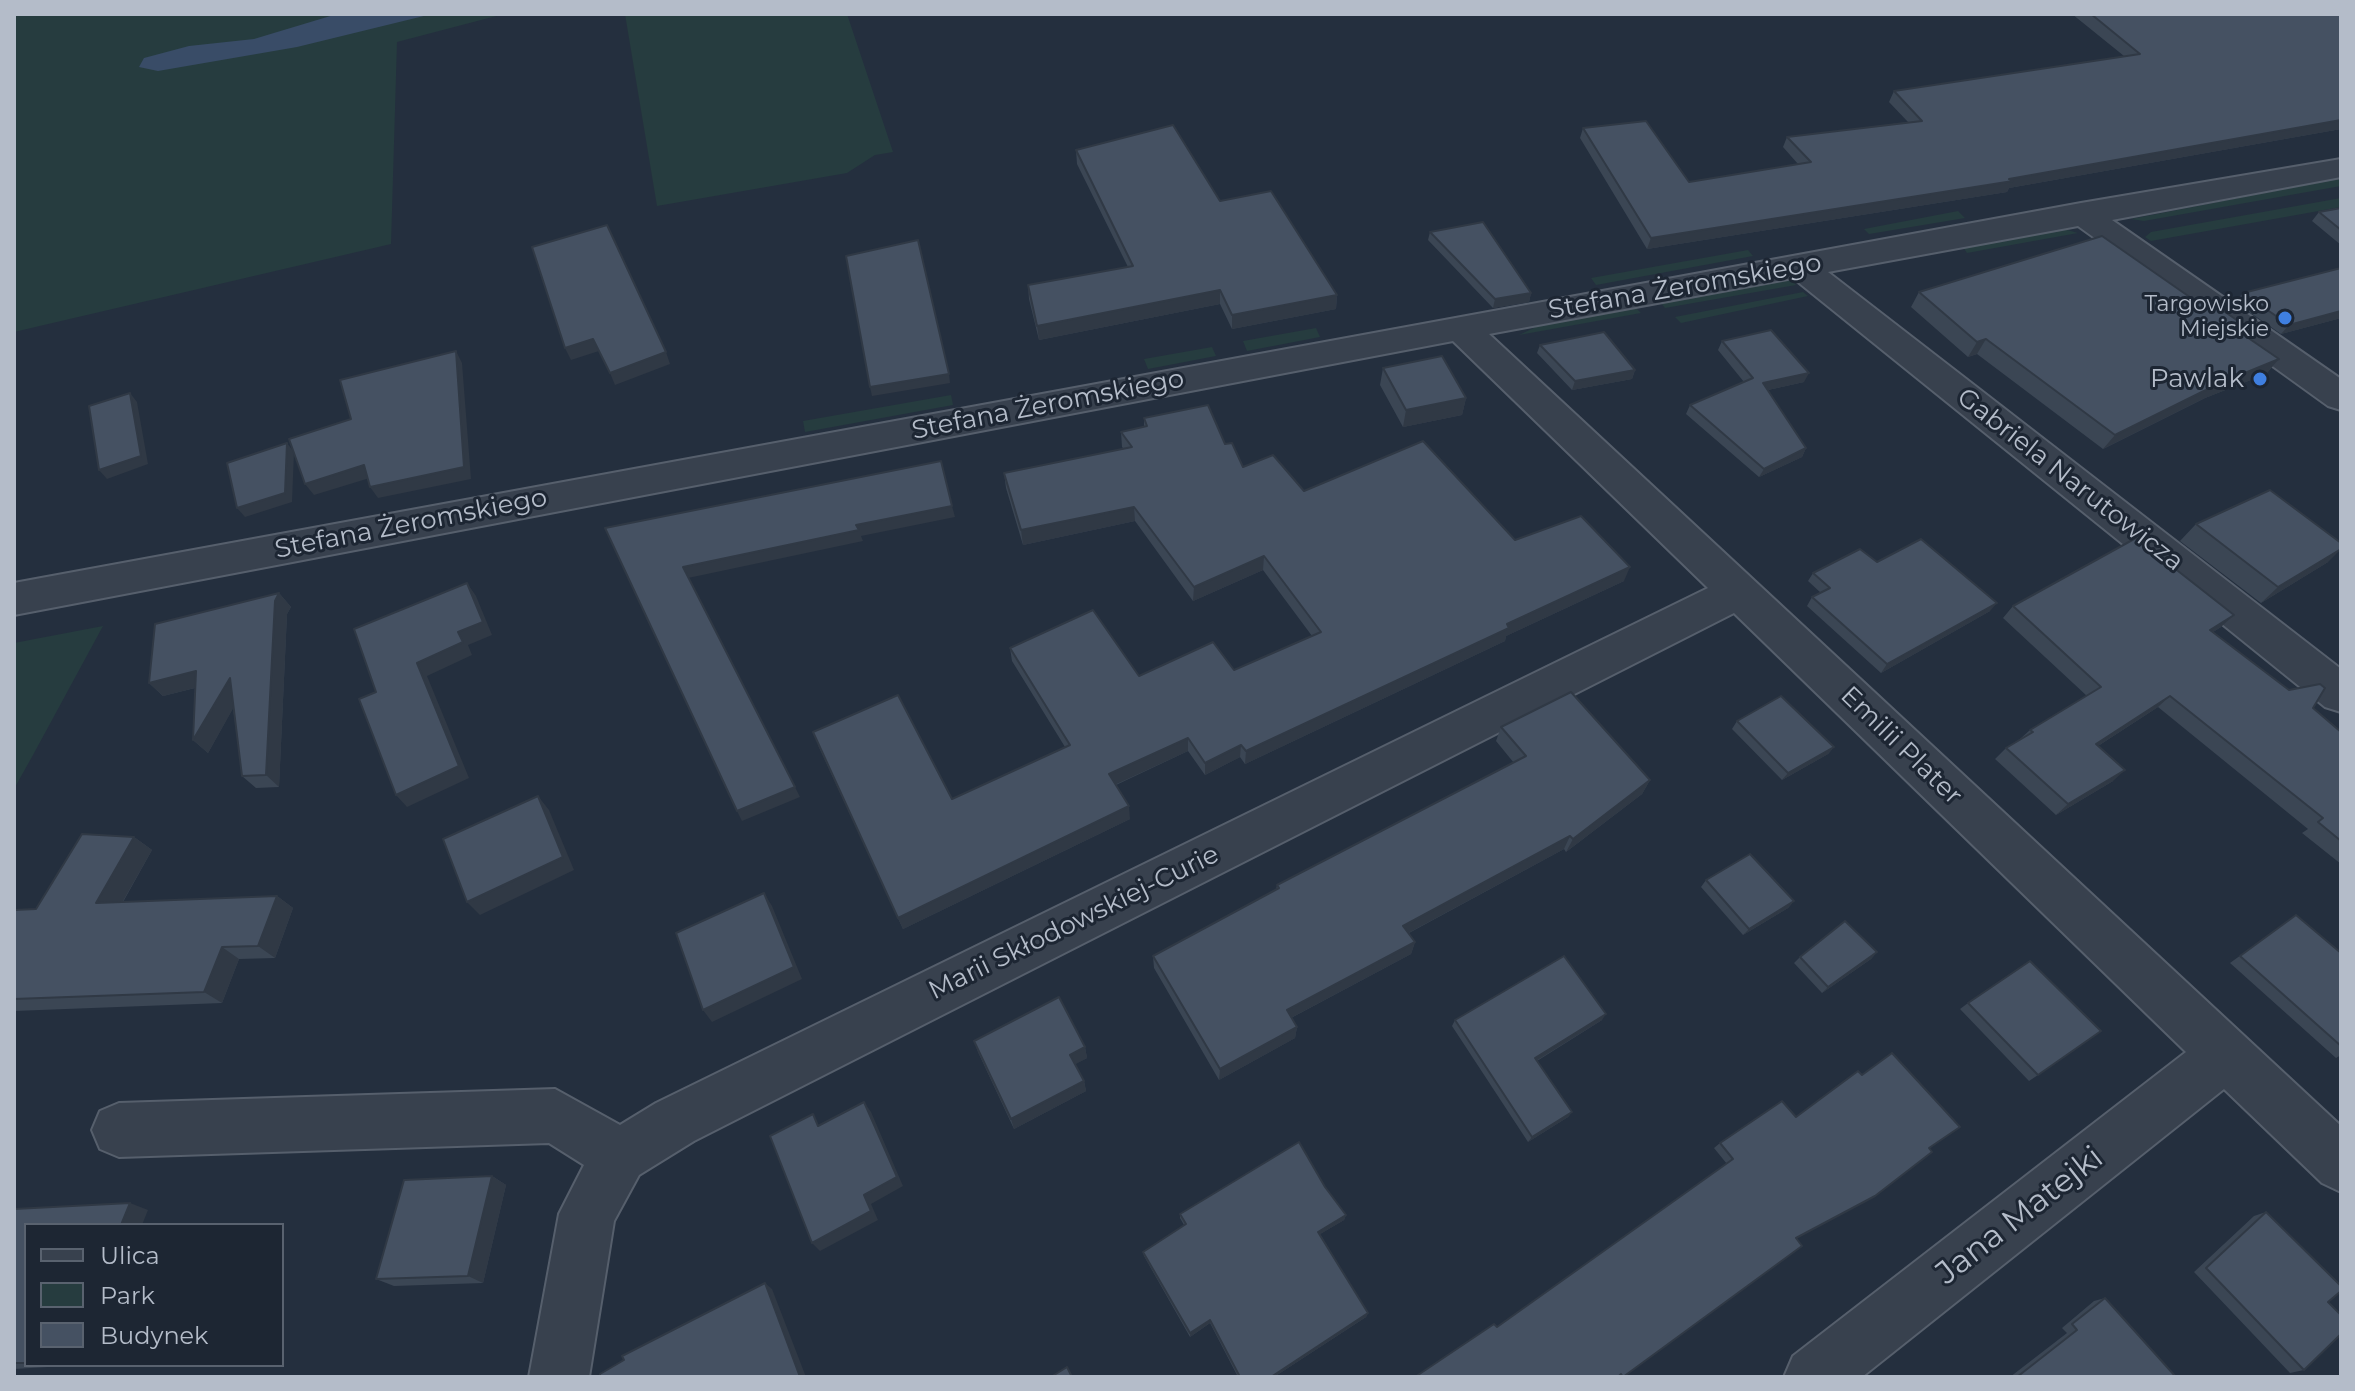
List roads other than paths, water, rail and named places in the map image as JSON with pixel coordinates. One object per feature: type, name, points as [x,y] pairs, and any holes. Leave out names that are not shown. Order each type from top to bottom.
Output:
[{"type":"street","name":"Stefana Żeromskiego","points":[[14,599],[2081,213],[2341,168]]},
{"type":"street","points":[[2081,213],[2341,397]]},
{"type":"street","name":"Gabriela Narutowicza","points":[[1799,266],[2341,694]]},
{"type":"street","name":"Emilii Plater","points":[[1461,328],[2341,1164]]},
{"type":"street","name":"Marii Skłodowskiej-Curie","points":[[559,1377],[587,1214],[620,1156],[675,1122],[1739,592]]},
{"type":"street","name":"Jana Matejki","points":[[1814,1377],[2225,1055]]},
{"type":"street","points":[[119,1130],[555,1116],[620,1156]]},
{"type":"water","points":[[337,14],[432,14],[297,47],[158,71],[139,67],[144,58],[189,46],[254,39]]},
{"type":"place","name":"Targowisko Miejskie","points":[[2285,318]]},
{"type":"place","name":"Pawlak","points":[[2260,379]]}]
